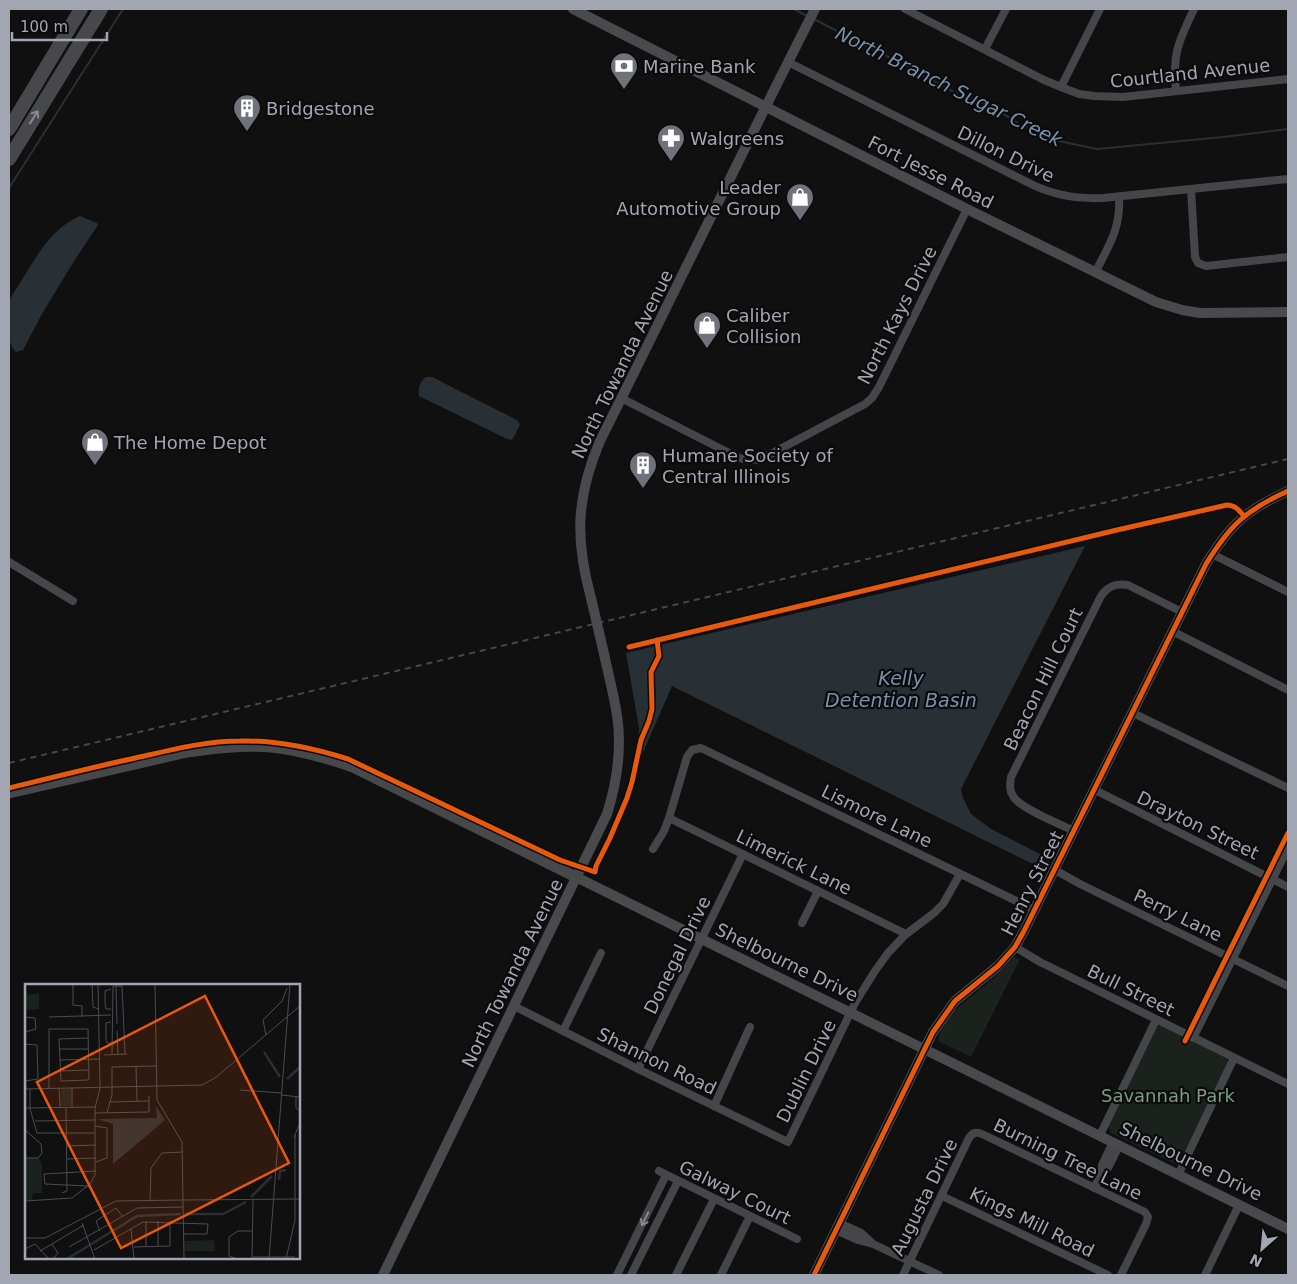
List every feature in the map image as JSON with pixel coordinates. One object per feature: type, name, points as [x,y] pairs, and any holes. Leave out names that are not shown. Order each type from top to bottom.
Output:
[{"type":"highway","points":[[9,129],[81,9]]},
{"type":"highway","points":[[9,159],[101,9]]},
{"type":"main road","name":"Fort Jesse Road","points":[[573,9],[967,209],[1156,302],[1200,313],[1288,312]]},
{"type":"main road","name":"North Towanda Avenue","points":[[383,1275],[607,814],[612,797],[617,768],[617,716],[585,576],[580,534],[583,492],[592,459],[814,10]]},
{"type":"main road","name":"Henry Street","points":[[814,1275],[933,1032],[955,1001],[998,966],[1015,947],[1212,554],[1230,530],[1244,516],[1270,499],[1288,491]]},
{"type":"main road","name":"Shelbourne Drive","points":[[9,794],[187,752],[217,747],[264,747],[320,756],[352,767],[1288,1229]]},
{"type":"street","points":[[985,49],[1006,9]]},
{"type":"street","points":[[1061,87],[1100,9]]},
{"type":"street","points":[[1176,90],[1174,74],[1175,56],[1179,42],[1194,9]]},
{"type":"street","name":"Courtland Avenue","points":[[910,10],[1044,80],[1079,94],[1123,97],[1288,79]]},
{"type":"street","name":"Dillon Drive","points":[[788,62],[1045,191],[1058,195],[1090,199],[1119,197],[1288,179]]},
{"type":"street","points":[[1191,189],[1195,256],[1198,263],[1206,266],[1288,257]]},
{"type":"street","points":[[1095,272],[1116,232],[1120,209],[1119,197]]},
{"type":"street","name":"North Kays Drive","points":[[622,398],[740,458],[750,460],[760,459],[865,404],[872,398],[879,387],[967,209]]},
{"type":"street","points":[[1212,554],[1288,592]]},
{"type":"street","points":[[9,562],[73,601]]},
{"type":"street","name":"Beacon Hill Court","points":[[1074,831],[1020,804],[1012,796],[1010,784],[1011,777],[1100,596],[1109,587],[1128,585],[1182,612]]},
{"type":"street","points":[[1172,631],[1288,690]]},
{"type":"street","points":[[1132,712],[1288,788]]},
{"type":"street","name":"Lismore Lane","points":[[669,818],[689,753],[697,748],[705,749],[1035,910]]},
{"type":"street","name":"Drayton Street","points":[[1095,790],[1288,887]]},
{"type":"street","points":[[653,849],[664,831],[669,818]]},
{"type":"street","name":"Limerick Lane","points":[[669,818],[906,934]]},
{"type":"street","points":[[1193,1038],[1288,848]]},
{"type":"street","name":"Donegal Drive","points":[[638,1069],[743,854]]},
{"type":"street","name":"Perry Lane","points":[[1055,870],[1288,986]]},
{"type":"street","name":"Dublin Drive","points":[[788,1142],[851,1012],[875,971],[888,953],[906,934],[943,904],[960,874]]},
{"type":"street","points":[[802,923],[818,891]]},
{"type":"street","name":"Bull Street","points":[[1015,947],[1040,962],[1288,1084]]},
{"type":"street","points":[[563,1031],[601,953]]},
{"type":"street","name":"Shannon Road","points":[[514,1006],[788,1142]]},
{"type":"street","points":[[1100,1135],[1156,1020]]},
{"type":"street","points":[[714,1106],[750,1027]]},
{"type":"street","points":[[1178,1174],[1234,1058]]},
{"type":"street","name":"Burning Tree Lane","points":[[973,1133],[982,1134],[1144,1212],[1148,1217],[1146,1224],[1121,1275]]},
{"type":"street","name":"Augusta Drive","points":[[903,1275],[973,1133]]},
{"type":"street","points":[[1094,1188],[1102,1173],[1108,1168],[1116,1144]]},
{"type":"street","name":"Galway Court","points":[[659,1172],[797,1239]]},
{"type":"street","points":[[617,1275],[666,1175]]},
{"type":"street","points":[[631,1275],[678,1181]]},
{"type":"street","name":"Kings Mill Road","points":[[942,1196],[1108,1275]]},
{"type":"street","points":[[676,1275],[714,1199]]},
{"type":"street","points":[[1205,1275],[1239,1205]]},
{"type":"street","points":[[721,1275],[750,1216]]},
{"type":"street","points":[[838,1226],[861,1233],[873,1244],[939,1275]]},
{"type":"green space","points":[[1014,957],[1020,959],[971,1057],[938,1041],[945,1023],[951,1015]]},
{"type":"green space","name":"Savannah Park","points":[[1158,1026],[1162,1026],[1227,1058],[1228,1064],[1179,1162],[1175,1164],[1111,1133],[1108,1126]]},
{"type":"water","points":[[80,216],[98,225],[43,312],[23,350],[16,352],[12,347],[9,337],[9,304],[11,298],[46,243],[61,228]]},
{"type":"water","points":[[426,377],[432,377],[517,420],[520,424],[512,440],[419,396],[420,385]]},
{"type":"water","name":"Kelly Detention Basin","points":[[1085,546],[961,789],[971,814],[991,829],[1050,859],[1045,870],[672,686],[637,766],[639,728],[626,653]]},
{"type":"waterway","points":[[9,188],[123,9]]},
{"type":"waterway","name":"North Branch Sugar Creek","points":[[794,9],[807,16]]},
{"type":"waterway","name":"North Branch Sugar Creek","points":[[814,19],[844,37],[903,64],[954,92],[966,95],[1009,117],[1020,125],[1054,140],[1097,149],[1288,129]]},
{"type":"railway","points":[[9,763],[1288,459]]},
{"type":"cycle path","points":[[814,1275],[933,1032],[955,1001],[998,966],[1015,947],[1024,931],[1206,564],[1223,539],[1240,520],[1261,505],[1288,491]]},
{"type":"cycle path","points":[[629,647],[1227,505],[1235,507],[1244,516]]},
{"type":"cycle path","points":[[9,788],[116,762],[199,745],[226,741],[281,743],[322,751],[348,759],[560,860],[595,872],[627,798],[641,740],[649,721],[652,709],[651,672],[659,656],[657,640]]},
{"type":"cycle path","points":[[1185,1041],[1288,833]]},
{"type":"place","name":"Marine Bank","points":[[624,90]]},
{"type":"place","name":"Bridgestone","points":[[247,132]]},
{"type":"place","name":"Walgreens","points":[[671,162]]},
{"type":"place","name":"Leader Automotive Group","points":[[800,221]]},
{"type":"place","name":"Caliber Collision","points":[[707,349]]},
{"type":"place","name":"The Home Depot","points":[[95,466]]},
{"type":"place","name":"Humane Society of Central Illinois","points":[[643,489]]}]
